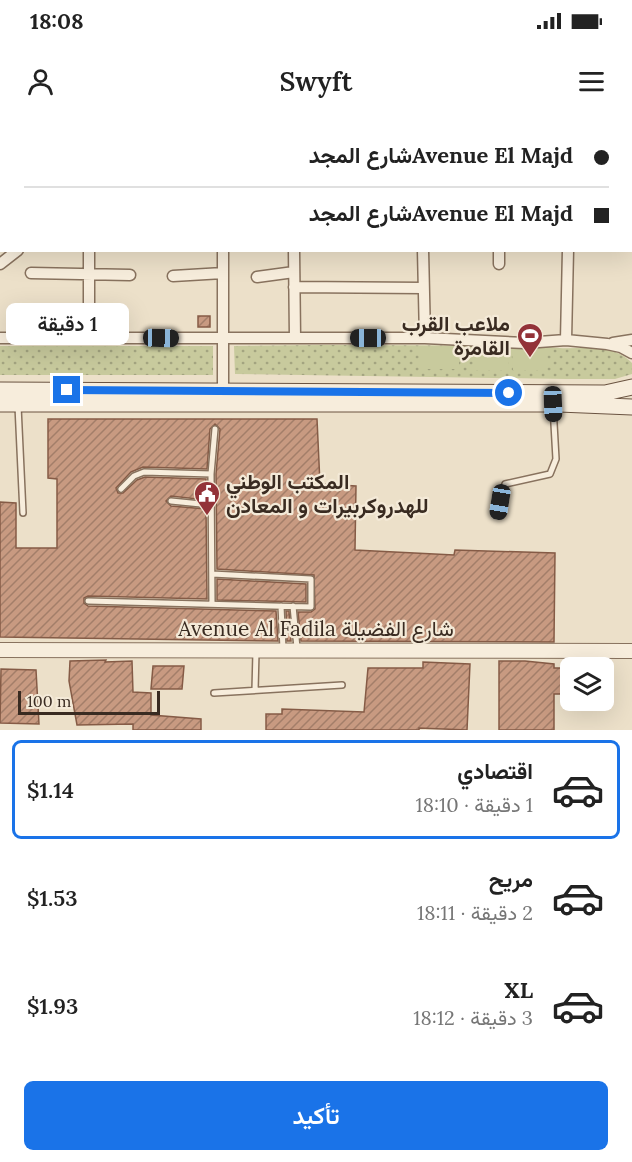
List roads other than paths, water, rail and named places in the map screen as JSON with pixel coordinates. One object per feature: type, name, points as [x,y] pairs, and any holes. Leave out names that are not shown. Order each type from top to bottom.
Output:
[{"type":"main road","points":[[0,404],[224,398],[605,393],[632,387]]},
{"type":"main road","points":[[0,390],[224,398],[632,407]]},
{"type":"street","points":[[0,264],[15,252]]},
{"type":"street","points":[[89,252],[89,338]]},
{"type":"street","points":[[223,252],[224,398]]},
{"type":"street","points":[[294,252],[296,338]]},
{"type":"street","points":[[423,252],[424,338]]},
{"type":"street","points":[[499,252],[499,264]]},
{"type":"street","points":[[566,340],[568,252]]},
{"type":"street","points":[[257,277],[294,272]]},
{"type":"street","points":[[31,273],[130,275]]},
{"type":"street","points":[[172,276],[223,273]]},
{"type":"street","points":[[294,286],[423,288]]},
{"type":"street","points":[[0,338],[424,338],[525,343],[566,340],[607,344],[632,353]]},
{"type":"street","points":[[607,344],[632,340]]},
{"type":"street","name":"Avenue Al Fadila شارع الفضيلة","points":[[0,650],[632,651]]},
{"type":"lane","points":[[18,404],[23,513]]},
{"type":"lane","points":[[498,514],[501,491],[505,484],[550,474],[556,459],[553,404]]},
{"type":"lane","points":[[212,604],[211,474],[215,429]]},
{"type":"lane","points":[[121,489],[134,476],[144,472],[211,474]]},
{"type":"lane","points":[[171,501],[211,505]]},
{"type":"lane","points":[[88,601],[311,607],[311,579],[212,574]]},
{"type":"lane","points":[[281,606],[290,650]]},
{"type":"lane","points":[[290,650],[293,606]]},
{"type":"lane","points":[[255,690],[256,650]]},
{"type":"lane","points":[[214,693],[342,685]]},
{"type":"place","name":"ملاعب القرب القامرة","points":[[530,359]]},
{"type":"place","name":"المكتب الوطني للهدروكربيرات و المعادن","points":[[207,517]]}]
